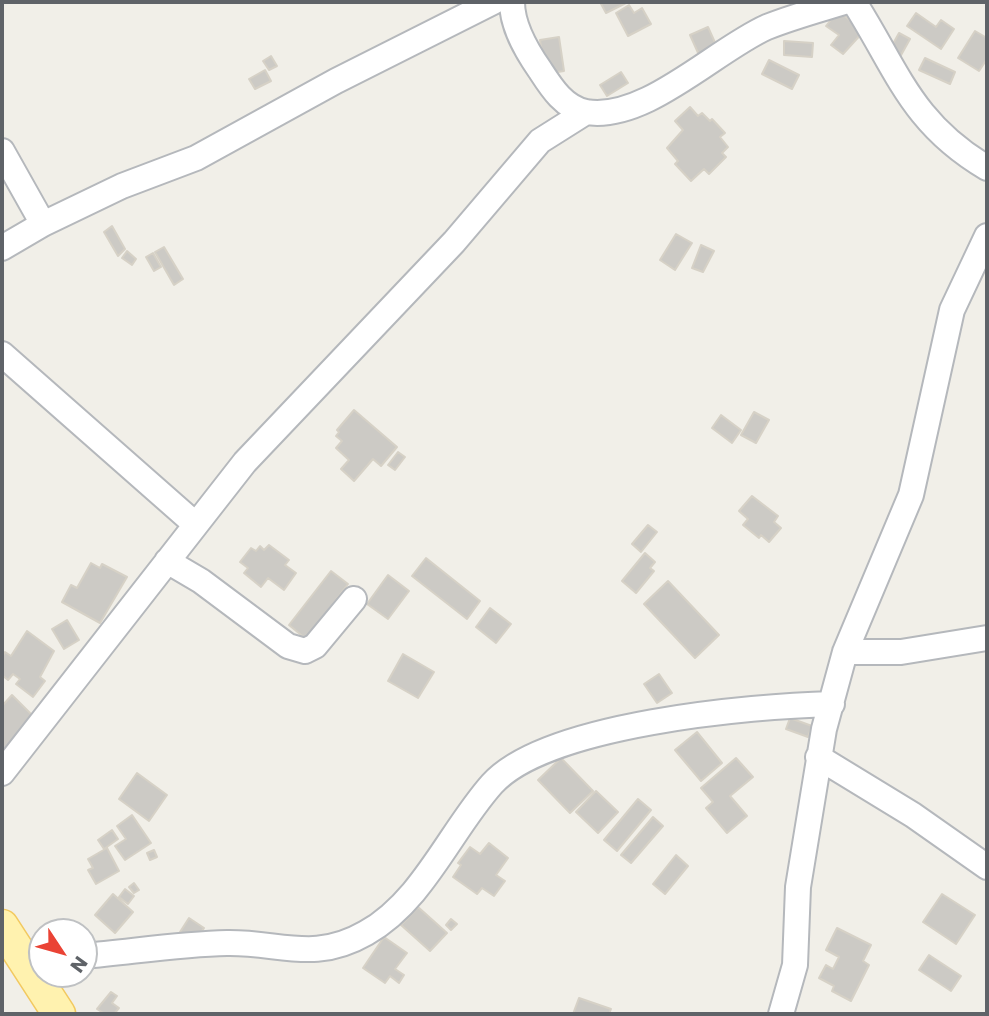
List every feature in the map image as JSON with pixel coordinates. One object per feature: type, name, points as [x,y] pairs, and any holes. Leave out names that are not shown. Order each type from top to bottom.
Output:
[{"type":"main road","points":[[2,926],[28,955]]},
{"type":"main road","points":[[46,988],[59,1014]]},
{"type":"street","points":[[2,248],[43,224],[122,186],[196,158],[336,81],[493,2]]},
{"type":"street","points":[[512,2],[512,13],[523,42],[538,68],[559,98],[586,112]]},
{"type":"street","points":[[2,773],[245,461],[454,242],[540,141],[586,112],[612,110],[648,101],[766,28],[844,2]]},
{"type":"street","points":[[854,2],[907,96],[938,132],[987,168]]},
{"type":"street","points":[[2,151],[43,224]]},
{"type":"street","points":[[781,1014],[795,965],[798,887],[818,757],[845,652],[911,495],[952,310],[987,236]]},
{"type":"street","points":[[2,354],[195,524]]},
{"type":"street","points":[[167,561],[201,581],[288,646],[299,650],[315,646],[354,599]]},
{"type":"street","points":[[845,652],[901,652],[987,638]]},
{"type":"street","points":[[98,955],[228,943],[308,951],[340,944],[367,933],[388,916],[438,863],[462,820],[494,782],[522,760],[554,747],[642,724],[777,706],[832,704]]},
{"type":"street","points":[[818,757],[913,815],[987,867]]},
{"type":"building","points":[[600,2],[628,2],[606,13]]},
{"type":"building","points":[[629,5],[634,13],[642,8],[651,24],[628,36],[616,13]]},
{"type":"building","points":[[838,11],[864,31],[843,54],[831,45],[839,35],[826,26]]},
{"type":"building","points":[[916,13],[936,27],[941,20],[954,29],[941,49],[907,26]]},
{"type":"building","points":[[708,27],[717,47],[699,55],[690,35]]},
{"type":"building","points":[[975,31],[987,38],[987,59],[979,71],[958,58]]},
{"type":"building","points":[[899,33],[910,39],[900,57],[889,51]]},
{"type":"building","points":[[559,37],[564,71],[545,74],[540,40]]},
{"type":"building","points":[[784,41],[813,43],[812,57],[784,55]]},
{"type":"building","points":[[271,56],[277,66],[269,70],[263,61]]},
{"type":"building","points":[[925,58],[955,72],[950,84],[919,70]]},
{"type":"building","points":[[769,60],[799,75],[792,89],[762,74]]},
{"type":"building","points":[[265,70],[271,81],[255,89],[249,79]]},
{"type":"building","points":[[621,72],[628,83],[607,96],[600,85]]},
{"type":"building","points":[[690,107],[698,116],[702,113],[710,121],[712,119],[725,133],[720,137],[728,147],[722,153],[726,157],[709,174],[704,169],[691,181],[675,164],[678,161],[667,148],[683,130],[675,121]]},
{"type":"building","points":[[112,226],[125,249],[118,256],[104,232]]},
{"type":"building","points":[[676,234],[692,243],[675,270],[660,260]]},
{"type":"building","points":[[701,245],[714,251],[703,272],[692,268]]},
{"type":"building","points":[[164,247],[183,279],[174,285],[155,252]]},
{"type":"building","points":[[127,251],[136,259],[132,265],[122,258]]},
{"type":"building","points":[[153,253],[161,267],[154,271],[146,257]]},
{"type":"building","points":[[354,410],[397,447],[381,466],[373,459],[354,481],[341,469],[349,460],[336,448],[342,441],[336,436],[339,432],[337,430]]},
{"type":"building","points":[[754,412],[769,420],[756,443],[741,435]]},
{"type":"building","points":[[721,415],[741,430],[732,443],[712,428]]},
{"type":"building","points":[[398,452],[405,457],[395,470],[388,465]]},
{"type":"building","points":[[752,496],[778,516],[774,522],[781,528],[769,542],[761,535],[759,538],[743,525],[748,519],[739,511]]},
{"type":"building","points":[[648,525],[657,532],[641,552],[632,544]]},
{"type":"building","points":[[269,545],[289,560],[285,565],[296,573],[284,590],[268,578],[261,587],[244,573],[248,568],[240,562],[251,548],[256,551],[260,546],[264,550]]},
{"type":"building","points":[[645,553],[655,562],[650,568],[654,571],[636,593],[622,581]]},
{"type":"building","points":[[426,558],[480,601],[467,619],[412,576]]},
{"type":"building","points":[[91,563],[100,568],[102,564],[127,577],[100,623],[62,602],[71,585],[77,588]]},
{"type":"building","points":[[331,571],[348,584],[306,639],[289,625]]},
{"type":"building","points":[[388,575],[409,591],[388,619],[367,604]]},
{"type":"building","points":[[668,581],[719,635],[695,658],[644,604]]},
{"type":"building","points":[[490,608],[511,624],[496,643],[476,627]]},
{"type":"building","points":[[67,620],[79,640],[64,649],[52,629]]},
{"type":"building","points":[[27,631],[54,651],[40,677],[45,681],[33,697],[16,684],[20,679],[13,674],[8,680],[2,675],[2,657],[5,652],[11,656]]},
{"type":"building","points":[[403,654],[434,672],[418,698],[388,681]]},
{"type":"building","points":[[659,674],[672,693],[657,703],[644,684]]},
{"type":"building","points":[[12,695],[40,723],[2,762],[2,706]]},
{"type":"building","points":[[790,718],[812,726],[808,737],[786,729]]},
{"type":"building","points":[[697,732],[722,763],[701,781],[675,750]]},
{"type":"building","points":[[561,758],[593,791],[570,813],[538,780]]},
{"type":"building","points":[[736,758],[753,777],[730,796],[747,816],[727,833],[706,808],[713,802],[701,788]]},
{"type":"building","points":[[137,773],[167,795],[149,821],[119,799]]},
{"type":"building","points":[[596,791],[618,812],[598,833],[576,812]]},
{"type":"building","points":[[638,799],[651,810],[617,851],[604,840]]},
{"type":"building","points":[[132,815],[151,843],[125,860],[115,846],[126,839],[117,826]]},
{"type":"building","points":[[653,817],[663,826],[631,863],[621,855]]},
{"type":"building","points":[[112,830],[118,839],[104,849],[98,840]]},
{"type":"building","points":[[489,843],[508,858],[496,875],[505,881],[494,896],[482,888],[477,894],[453,877],[461,865],[458,863],[470,847],[480,854]]},
{"type":"building","points":[[107,848],[119,871],[96,884],[88,870],[93,868],[88,859]]},
{"type":"building","points":[[154,850],[157,857],[150,860],[147,853]]},
{"type":"building","points":[[676,855],[688,866],[665,894],[653,884]]},
{"type":"building","points":[[134,883],[139,890],[134,893],[129,887]]},
{"type":"building","points":[[125,889],[134,896],[128,904],[119,897]]},
{"type":"building","points":[[113,894],[133,912],[115,933],[95,915]]},
{"type":"building","points":[[942,894],[975,915],[956,944],[923,922]]},
{"type":"building","points":[[418,907],[447,933],[430,951],[401,925]]},
{"type":"building","points":[[189,918],[204,928],[195,942],[180,932]]},
{"type":"building","points":[[451,919],[457,924],[451,930],[446,925]]},
{"type":"building","points":[[837,928],[871,945],[863,961],[869,965],[851,1001],[832,991],[834,986],[819,978],[826,965],[833,969],[839,957],[826,950]]},
{"type":"building","points":[[384,937],[407,953],[395,969],[404,975],[399,983],[390,976],[385,983],[363,968]]},
{"type":"building","points":[[929,955],[961,976],[951,991],[919,970]]},
{"type":"building","points":[[111,992],[117,996],[112,1003],[119,1008],[114,1014],[105,1014],[97,1009]]},
{"type":"building","points":[[579,998],[611,1009],[609,1014],[573,1014]]}]
